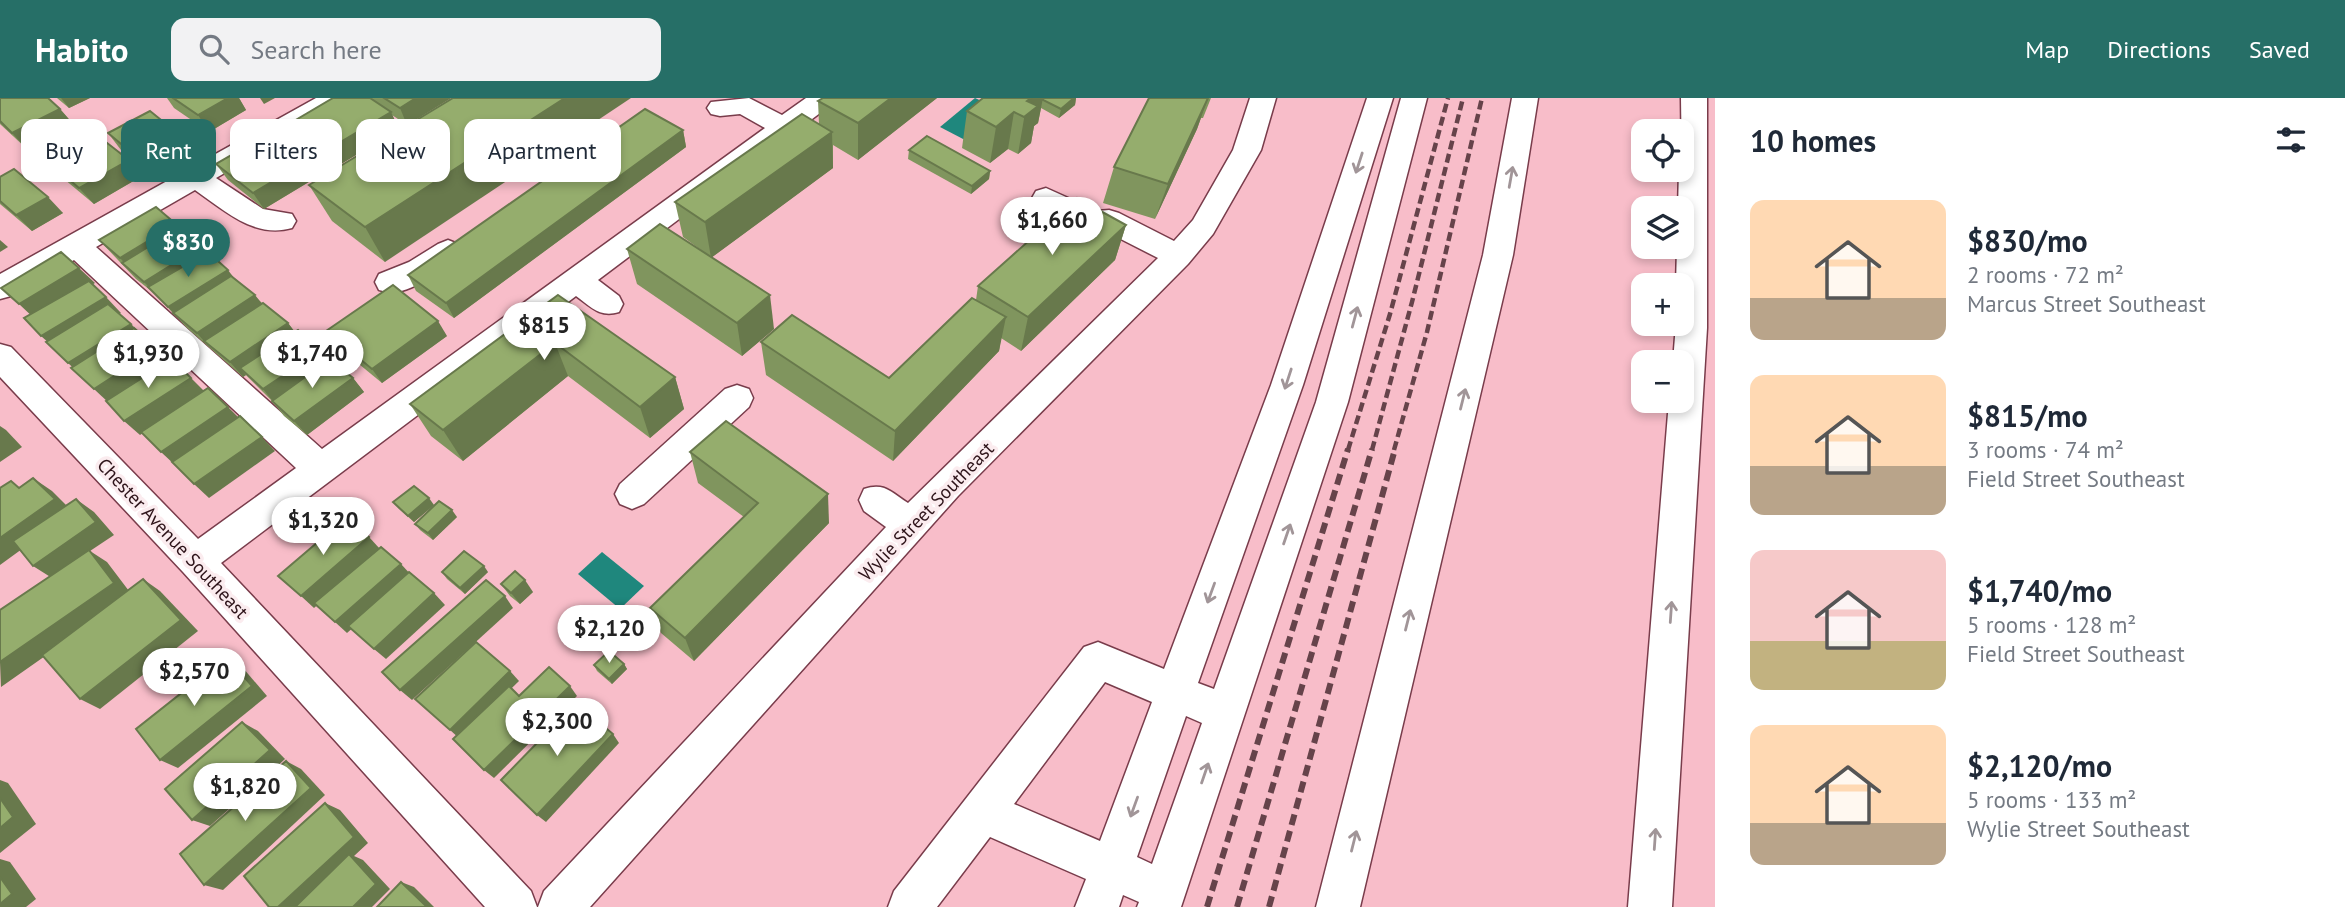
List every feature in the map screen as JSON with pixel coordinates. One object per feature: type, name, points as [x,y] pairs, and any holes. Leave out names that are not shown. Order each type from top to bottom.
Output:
[{"type":"street","points":[[216,166],[336,98]]},
{"type":"street","points":[[196,561],[823,98]]},
{"type":"street","name":"Wylie Street Southeast","points":[[560,907],[946,486],[1172,263],[1203,228],[1247,150],[1263,98]]},
{"type":"street","points":[[1097,907],[1287,385],[1380,98]]},
{"type":"street","points":[[982,812],[1111,868],[1162,899],[1332,402],[1414,98]]},
{"type":"street","points":[[1338,907],[1498,255],[1525,98]]},
{"type":"street","points":[[1650,907],[1691,328],[1694,98]]},
{"type":"street","points":[[735,104],[784,127]]},
{"type":"street","points":[[0,288],[188,182]]},
{"type":"street","points":[[201,182],[256,218],[282,221]]},
{"type":"street","points":[[1046,198],[1094,222],[1096,231],[1172,263]]},
{"type":"street","points":[[390,282],[420,270],[472,234]]},
{"type":"street","points":[[76,245],[319,468]]},
{"type":"street","points":[[576,280],[608,304]]},
{"type":"street","name":"Chester Avenue Southeast","points":[[0,356],[196,561],[515,907]]},
{"type":"street","points":[[632,494],[737,398]]},
{"type":"street","points":[[876,500],[910,525]]},
{"type":"street","points":[[910,907],[1097,660],[1225,713]]},
{"type":"water","points":[[975,98],[1001,110],[965,140],[940,127]]},
{"type":"water","points":[[602,552],[644,586],[620,609],[578,574]]},
{"type":"building","points":[[0,98],[48,98],[60,109],[40,119],[21,119],[21,128],[12,133],[0,121]]},
{"type":"building","points":[[173,98],[228,98],[198,115]]},
{"type":"building","points":[[333,98],[370,98],[391,112],[379,119],[356,119],[356,133],[342,141],[342,119],[297,119]]},
{"type":"building","points":[[384,98],[416,98],[400,108]]},
{"type":"building","points":[[453,98],[565,98],[532,119],[464,119],[464,163],[450,172],[450,119],[418,119]]},
{"type":"building","points":[[823,98],[891,98],[858,123],[818,101]]},
{"type":"building","points":[[983,98],[1031,98],[1027,101],[1038,106],[1024,117],[1014,112],[996,127],[967,111]]},
{"type":"building","points":[[1043,98],[1074,98],[1061,109]]},
{"type":"building","points":[[1149,98],[1208,98],[1168,184],[1114,167]]},
{"type":"building","points":[[645,109],[683,130],[621,175],[621,126]]},
{"type":"building","points":[[150,111],[160,119],[135,119]]},
{"type":"building","points":[[802,114],[832,132],[705,222],[675,202]]},
{"type":"building","points":[[121,126],[121,144],[108,133]]},
{"type":"building","points":[[927,136],[990,171],[972,186],[909,150]]},
{"type":"building","points":[[107,143],[121,154],[121,164],[107,172]]},
{"type":"building","points":[[230,156],[230,175],[216,164]]},
{"type":"building","points":[[356,157],[356,182],[435,182],[365,227],[309,185],[314,182],[342,182],[342,165]]},
{"type":"building","points":[[14,169],[21,175],[21,182],[30,182],[48,197],[16,215],[0,201],[0,177]]},
{"type":"building","points":[[72,182],[90,182],[79,188]]},
{"type":"building","points":[[239,182],[272,182],[253,193]]},
{"type":"building","points":[[541,182],[612,182],[446,303],[408,275]]},
{"type":"building","points":[[1077,198],[1126,225],[1028,317],[978,286]]},
{"type":"building","points":[[156,207],[176,224],[120,258],[99,240]]},
{"type":"building","points":[[660,224],[770,295],[737,323],[627,249]]},
{"type":"building","points":[[179,228],[202,246],[144,282],[122,263]]},
{"type":"building","points":[[61,252],[79,268],[19,304],[1,288]]},
{"type":"building","points":[[208,252],[228,270],[168,307],[148,287]]},
{"type":"building","points":[[231,276],[255,295],[197,333],[173,313]]},
{"type":"building","points":[[89,281],[106,297],[41,336],[24,318]]},
{"type":"building","points":[[393,285],[438,321],[372,369],[326,331]]},
{"type":"building","points":[[558,295],[675,377],[640,407],[555,343],[443,430],[410,404]]},
{"type":"building","points":[[972,298],[1006,317],[895,431],[761,342],[792,315],[889,378]]},
{"type":"building","points":[[263,303],[288,323],[230,362],[204,341]]},
{"type":"building","points":[[108,304],[131,324],[68,363],[46,342]]},
{"type":"building","points":[[134,328],[157,348],[94,389],[71,368]]},
{"type":"building","points":[[298,330],[321,350],[263,389],[240,368]]},
{"type":"building","points":[[172,359],[191,378],[124,421],[106,401]]},
{"type":"building","points":[[330,359],[353,378],[294,421],[272,401]]},
{"type":"building","points":[[208,388],[228,407],[161,452],[141,432]]},
{"type":"building","points":[[240,416],[262,437],[194,484],[172,462]]},
{"type":"building","points":[[726,421],[828,494],[685,638],[650,608],[758,503],[690,452]]},
{"type":"building","points":[[33,478],[55,499],[0,538],[0,488],[11,481],[19,488]]},
{"type":"building","points":[[414,486],[429,498],[408,516],[393,502]]},
{"type":"building","points":[[76,499],[96,522],[33,566],[13,541]]},
{"type":"building","points":[[439,501],[452,510],[428,533],[415,524]]},
{"type":"building","points":[[346,518],[369,537],[301,596],[278,576]]},
{"type":"building","points":[[381,547],[401,564],[335,622],[314,603]]},
{"type":"building","points":[[89,550],[114,583],[0,662],[0,610]]},
{"type":"building","points":[[464,551],[484,566],[460,588],[442,572]]},
{"type":"building","points":[[515,571],[525,580],[511,593],[501,584]]},
{"type":"building","points":[[409,572],[434,593],[374,649],[348,626]]},
{"type":"building","points":[[143,579],[181,620],[80,699],[42,655]]},
{"type":"building","points":[[486,580],[505,596],[400,690],[382,672]]},
{"type":"building","points":[[476,642],[510,671],[450,730],[415,699]]},
{"type":"building","points":[[609,651],[624,664],[609,679],[594,665]]},
{"type":"building","points":[[227,657],[252,686],[160,760],[136,729]]},
{"type":"building","points":[[549,667],[570,686],[484,770],[453,739],[509,686],[519,696]]},
{"type":"building","points":[[576,703],[613,734],[537,815],[501,780]]},
{"type":"building","points":[[242,722],[270,750],[192,820],[165,789]]},
{"type":"building","points":[[286,761],[311,788],[204,885],[180,854]]},
{"type":"building","points":[[0,798],[13,817],[0,828]]},
{"type":"building","points":[[325,803],[354,837],[278,907],[269,907],[244,876]]},
{"type":"building","points":[[349,854],[376,884],[353,907],[295,907]]},
{"type":"building","points":[[0,877],[12,894],[0,904]]},
{"type":"building","points":[[401,882],[427,907],[377,907]]},
{"type":"railway","points":[[1348,450],[1390,314],[1448,98]]},
{"type":"railway","points":[[1372,450],[1463,98]]},
{"type":"railway","points":[[1394,450],[1427,332],[1482,98]]},
{"type":"railway","points":[[1207,907],[1348,449]]},
{"type":"railway","points":[[1237,907],[1372,449]]},
{"type":"railway","points":[[1269,907],[1395,449]]}]
